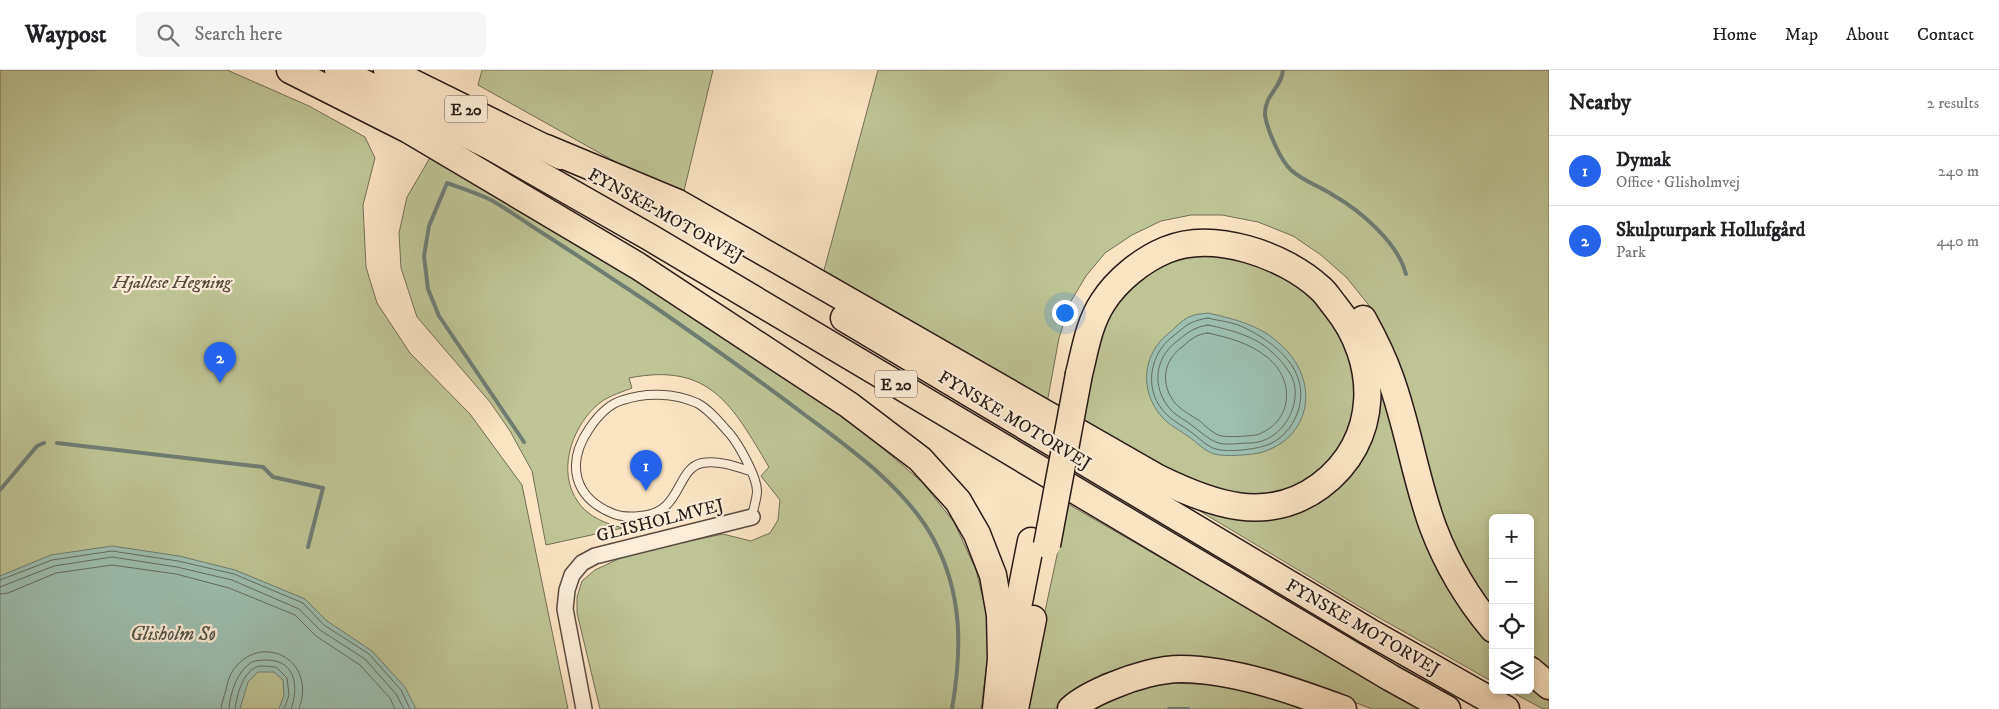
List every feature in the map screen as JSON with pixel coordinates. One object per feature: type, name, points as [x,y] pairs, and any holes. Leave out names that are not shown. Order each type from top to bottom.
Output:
[{"type":"highway","points":[[290,70],[408,130],[638,266],[849,405],[920,459],[958,501],[978,534],[993,575],[1000,614],[1001,660],[997,709]]},
{"type":"highway","name":"FYNSKE MOTORVEJ","points":[[338,70],[488,145],[651,238],[1446,709]]},
{"type":"highway","name":"FYNSKE MOTORVEJ","points":[[386,70],[546,148],[729,250],[1368,631],[1506,709]]},
{"type":"highway","points":[[546,148],[678,203],[1158,478],[1192,494],[1218,503],[1241,507],[1265,508],[1309,494],[1327,480],[1345,461],[1358,442],[1366,416],[1368,383],[1360,349],[1344,318],[1320,288],[1288,266],[1255,251],[1218,243],[1188,245],[1167,250],[1142,264],[1119,282],[1102,303],[1071,372]]},
{"type":"highway","points":[[1015,709],[1039,543],[1071,372],[1074,327],[1089,296],[1108,270],[1131,251],[1161,235],[1193,228],[1228,228],[1261,236],[1293,250],[1327,273],[1355,304],[1375,340],[1391,378],[1419,483],[1434,528],[1454,572],[1479,612],[1489,624]]},
{"type":"highway","points":[[997,709],[1039,543]]},
{"type":"highway","points":[[1071,709],[1102,690],[1132,677],[1179,669],[1220,672],[1262,682],[1343,709]]},
{"type":"highway","points":[[1534,673],[1549,686]]},
{"type":"street","name":"GLISHOLMVEJ","points":[[584,709],[565,609],[567,590],[572,575],[582,563],[595,556],[752,517]]},
{"type":"lane","points":[[750,471],[724,463],[702,463],[692,467],[666,508],[646,516],[631,517],[616,515],[599,507],[584,492],[576,475],[575,462],[580,442],[598,415],[621,400],[647,395],[673,395],[698,404],[716,417],[737,442],[750,471],[757,490],[752,517]]},
{"type":"green space","name":"Hjallese Hegning","points":[[0,70],[227,70],[309,106],[365,137],[375,158],[363,205],[366,267],[377,303],[410,353],[470,414],[522,485],[568,709],[0,709]]},
{"type":"green space","points":[[482,70],[713,70],[682,199],[478,85]]},
{"type":"green space","points":[[878,70],[1549,70],[1549,672],[1534,657],[1534,514],[1489,514],[1489,605],[1463,568],[1441,520],[1387,339],[1371,308],[1347,278],[1321,255],[1293,236],[1258,222],[1222,215],[1191,215],[1161,221],[1132,235],[1105,253],[1086,276],[1071,301],[1059,338],[1047,403],[823,274]]},
{"type":"green space","points":[[431,156],[604,257],[844,415],[922,482],[954,522],[976,570],[986,611],[989,648],[981,709],[600,709],[577,613],[577,597],[582,581],[595,570],[629,554],[723,534],[751,541],[770,533],[778,520],[780,500],[761,476],[769,467],[756,445],[730,407],[716,393],[699,383],[680,376],[657,375],[629,378],[632,388],[603,401],[595,407],[579,427],[570,452],[568,465],[568,478],[572,490],[582,507],[598,519],[623,528],[546,545],[532,471],[510,431],[490,402],[417,317],[401,268],[399,233],[407,197]]},
{"type":"green space","points":[[1234,253],[1304,287],[1342,329],[1359,403],[1336,458],[1306,485],[1264,499],[1205,492],[1078,421],[1112,300],[1163,259]]},
{"type":"green space","points":[[1384,379],[1489,630],[1489,680],[1360,607],[1188,504],[1302,504],[1376,397]]},
{"type":"green space","points":[[1068,504],[1422,709],[1372,709],[1336,695],[1158,661],[1102,674],[1054,709],[1024,709]]},
{"type":"green space","points":[[1534,681],[1549,694],[1549,709],[1543,709],[1515,694],[1534,694]]},
{"type":"green space","points":[[1170,683],[1221,685],[1309,709],[1095,709],[1122,695]]},
{"type":"water","points":[[1208,313],[1237,320],[1255,327],[1272,337],[1293,358],[1301,373],[1305,389],[1305,404],[1301,419],[1293,433],[1280,444],[1263,452],[1231,455],[1211,453],[1165,420],[1155,407],[1150,396],[1147,385],[1147,373],[1153,351],[1186,318]]},
{"type":"water","name":"Glisholm Sø","points":[[112,546],[179,556],[235,570],[305,599],[327,621],[372,651],[405,687],[416,709],[279,709],[284,695],[283,680],[274,672],[258,672],[248,682],[240,709],[0,709],[0,576],[51,555]]},
{"type":"waterway","points":[[1283,70],[1280,81],[1265,108],[1266,121],[1278,152],[1296,174],[1344,202],[1377,229],[1395,251],[1402,262],[1406,274]]},
{"type":"waterway","points":[[524,442],[439,316],[428,289],[424,256],[429,226],[447,183],[498,204],[652,305],[823,428],[877,471],[893,487],[923,521],[944,561],[950,581],[958,623],[957,665],[952,709]]},
{"type":"waterway","points":[[0,490],[37,446],[44,443]]},
{"type":"waterway","points":[[57,443],[263,467],[273,477],[323,488],[308,547]]},
{"type":"waterway","points":[[1169,709],[1188,709]]},
{"type":"place","name":"Skulpturpark Hollufgård","points":[[220,383]]},
{"type":"place","name":"Dymak","points":[[646,491]]}]
